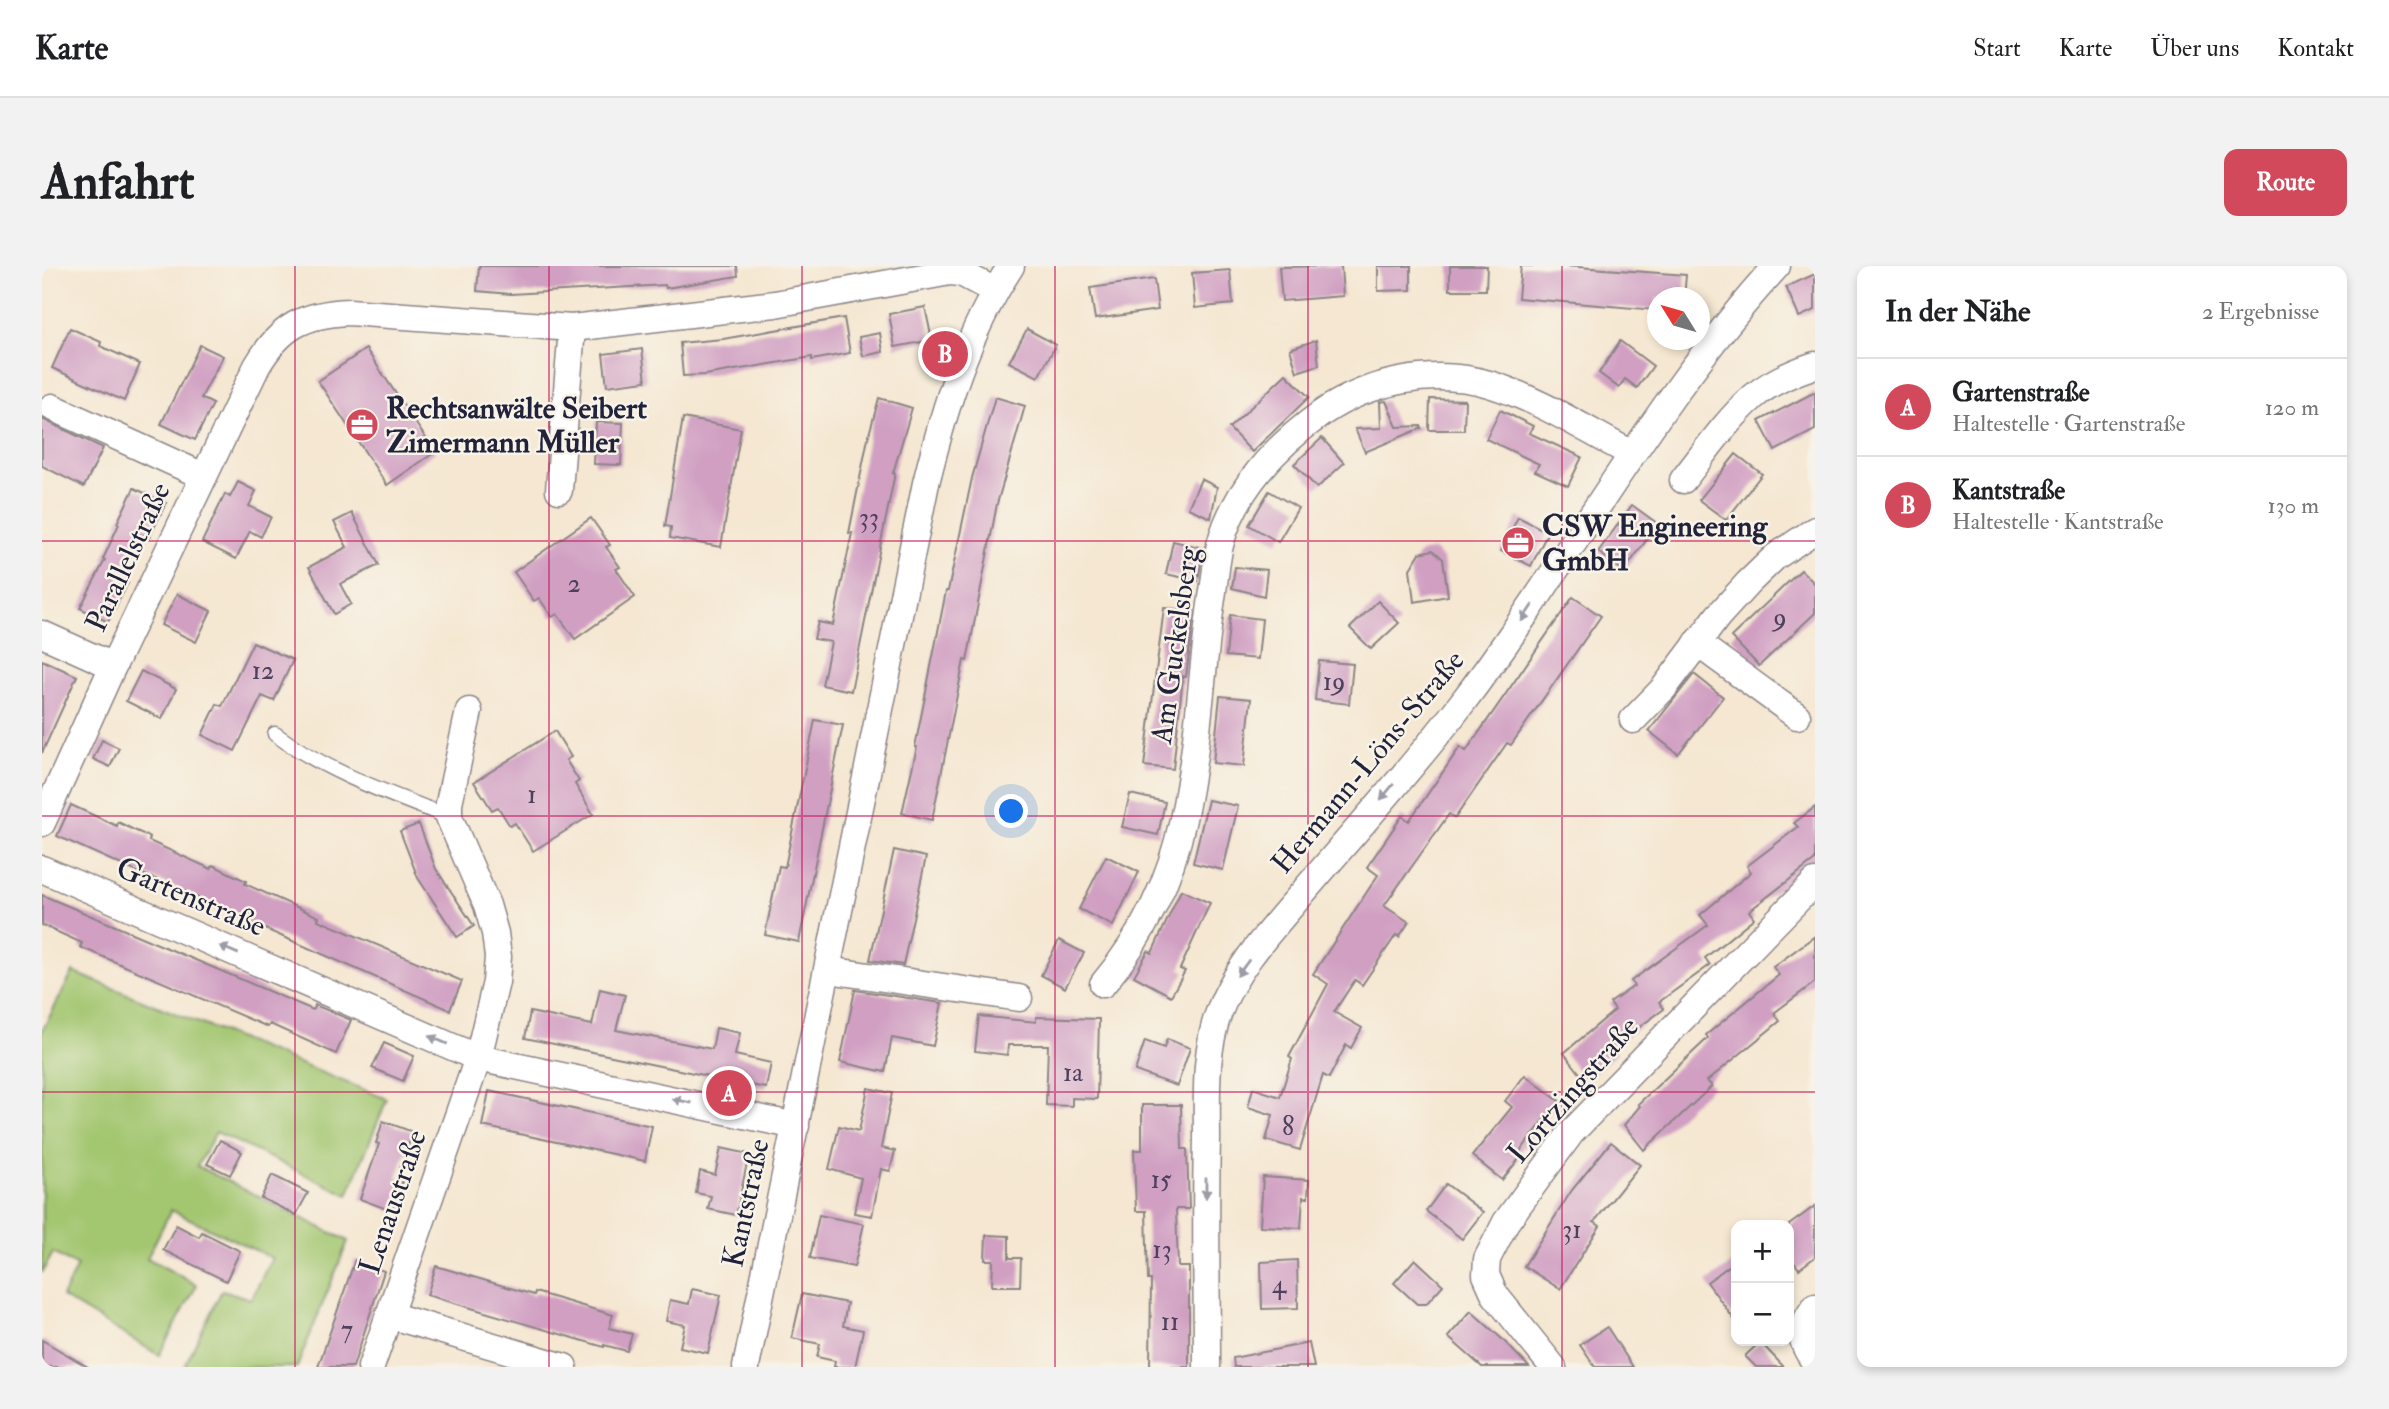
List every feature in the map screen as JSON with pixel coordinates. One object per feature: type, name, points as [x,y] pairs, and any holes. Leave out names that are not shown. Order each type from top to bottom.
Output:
[{"type":"street","name":"Kantstraße","points":[[746,1367],[926,483],[948,398],[977,328],[1011,266]]},
{"type":"street","name":"Hermann-Löns-Straße","points":[[1207,1367],[1208,1068],[1219,1012],[1235,980],[1264,939],[1456,710],[1500,653],[1691,370],[1746,300],[1777,266]]},
{"type":"street","name":"Parallelstraße","points":[[42,823],[113,666],[264,353],[282,332],[295,323],[317,315],[349,312],[572,328],[775,304],[950,272],[961,273],[995,291]]},
{"type":"street","points":[[559,490],[572,328]]},
{"type":"street","points":[[1683,480],[1727,423],[1754,396],[1792,373],[1815,365]]},
{"type":"street","name":"Am Guckelsberg","points":[[1103,984],[1127,956],[1149,914],[1166,878],[1184,818],[1220,544],[1252,479],[1281,445],[1312,420],[1354,394],[1382,384],[1437,377],[1489,384],[1519,396],[1632,454]]},
{"type":"street","name":"Parallelstraße","points":[[52,407],[204,476]]},
{"type":"street","points":[[1633,720],[1664,688],[1718,615],[1748,583],[1775,557],[1815,530]]},
{"type":"street","name":"Parallelstraße","points":[[42,634],[113,666]]},
{"type":"street","points":[[1697,643],[1797,716]]},
{"type":"street","points":[[449,817],[449,803],[469,711]]},
{"type":"street","name":"Lenaustraße","points":[[372,1367],[478,1058],[496,982],[496,945],[487,905],[449,817]]},
{"type":"street","name":"Gartenstraße","points":[[42,869],[478,1058],[796,1126]]},
{"type":"street","name":"Lortzingstraße","points":[[1553,1367],[1495,1295],[1486,1275],[1487,1259],[1500,1233],[1571,1133],[1815,882]]},
{"type":"street","points":[[828,970],[1019,998]]},
{"type":"street","points":[[1815,1307],[1804,1322],[1802,1337],[1805,1349],[1815,1362]]},
{"type":"street","points":[[389,1315],[564,1367]]},
{"type":"lane","points":[[275,734],[298,751],[372,787],[449,817]]},
{"type":"green space","points":[[73,972],[387,1099],[348,1195],[216,1132],[197,1166],[348,1241],[297,1367],[184,1367],[222,1290],[251,1299],[272,1258],[171,1210],[147,1258],[197,1285],[159,1355],[62,1297],[77,1266],[53,1253],[42,1273],[42,1031]]},
{"type":"building","points":[[479,266],[737,266],[738,276],[666,288],[665,285],[511,294],[477,291]]},
{"type":"building","points":[[1341,266],[1343,296],[1282,301],[1279,267]]},
{"type":"building","points":[[1378,266],[1411,266],[1411,290],[1378,291]]},
{"type":"building","points":[[1450,266],[1487,266],[1486,290],[1450,290]]},
{"type":"building","points":[[1521,266],[1564,266],[1686,275],[1685,287],[1647,287],[1647,309],[1518,298]]},
{"type":"building","points":[[1230,270],[1233,304],[1195,308],[1192,273]]},
{"type":"building","points":[[1815,274],[1815,310],[1799,317],[1786,287]]},
{"type":"building","points":[[1154,279],[1158,310],[1095,319],[1090,288]]},
{"type":"building","points":[[925,307],[932,340],[895,347],[889,314]]},
{"type":"building","points":[[844,318],[850,353],[683,376],[680,343],[723,339]]},
{"type":"building","points":[[70,328],[101,342],[100,346],[140,364],[124,401],[52,368]]},
{"type":"building","points":[[1027,329],[1056,345],[1038,377],[1009,362]]},
{"type":"building","points":[[880,333],[883,352],[863,356],[859,337]]},
{"type":"building","points":[[1316,340],[1319,365],[1297,372],[1290,349]]},
{"type":"building","points":[[1620,341],[1653,366],[1637,388],[1625,379],[1619,388],[1599,373]]},
{"type":"building","points":[[200,345],[223,356],[201,398],[213,404],[195,440],[161,424]]},
{"type":"building","points":[[366,349],[435,452],[387,485],[318,381]]},
{"type":"building","points":[[642,349],[646,381],[607,386],[603,354]]},
{"type":"building","points":[[1286,374],[1309,397],[1252,452],[1229,428]]},
{"type":"building","points":[[1815,392],[1815,430],[1775,451],[1759,421]]},
{"type":"building","points":[[995,397],[1025,406],[997,504],[967,661],[964,660],[932,820],[902,813],[946,591],[972,478]]},
{"type":"building","points":[[879,398],[912,408],[893,473],[851,691],[822,685],[831,642],[814,639],[818,622],[833,625],[868,438]]},
{"type":"building","points":[[1430,399],[1465,400],[1464,430],[1429,430]]},
{"type":"building","points":[[1386,401],[1397,427],[1422,428],[1365,452],[1355,429],[1381,428],[1380,402]]},
{"type":"building","points":[[1500,410],[1533,426],[1529,433],[1582,457],[1568,486],[1535,471],[1539,464],[1486,439]]},
{"type":"building","points":[[683,418],[741,429],[721,547],[670,538],[671,527],[665,526]]},
{"type":"building","points":[[42,419],[103,448],[84,487],[42,466]]},
{"type":"building","points":[[596,422],[623,423],[621,465],[594,464]]},
{"type":"building","points":[[1322,438],[1344,463],[1317,488],[1294,464]]},
{"type":"building","points":[[1736,454],[1762,474],[1726,520],[1699,500]]},
{"type":"building","points":[[1201,479],[1217,487],[1211,518],[1188,508]]},
{"type":"building","points":[[238,482],[256,491],[249,506],[271,517],[261,537],[250,531],[236,559],[202,542],[225,494],[230,497]]},
{"type":"building","points":[[134,488],[166,503],[149,538],[139,534],[127,558],[118,578],[128,583],[108,622],[80,608],[105,560],[103,559],[119,524],[117,523]]},
{"type":"building","points":[[1269,491],[1298,508],[1278,542],[1249,525]]},
{"type":"building","points":[[1632,505],[1658,524],[1624,571],[1598,552]]},
{"type":"building","points":[[352,513],[379,565],[340,584],[351,604],[334,614],[309,567],[347,547],[334,522]]},
{"type":"building","points":[[1518,517],[1548,532],[1531,566],[1501,551]]},
{"type":"building","points":[[591,518],[610,545],[606,547],[620,567],[616,569],[635,597],[575,639],[557,614],[552,617],[539,598],[534,601],[514,572]]},
{"type":"building","points":[[1173,541],[1203,548],[1198,581],[1166,574]]},
{"type":"building","points":[[1433,550],[1443,559],[1448,596],[1414,602],[1410,569],[1420,553]]},
{"type":"building","points":[[1235,567],[1267,570],[1264,596],[1232,588]]},
{"type":"building","points":[[1801,570],[1815,584],[1815,613],[1759,666],[1731,637]]},
{"type":"building","points":[[177,594],[211,611],[196,642],[161,625]]},
{"type":"building","points":[[1573,597],[1601,616],[1511,745],[1507,743],[1455,818],[1449,814],[1384,906],[1409,922],[1399,937],[1396,935],[1362,985],[1355,980],[1334,1012],[1362,1028],[1351,1048],[1346,1045],[1329,1078],[1323,1075],[1300,1150],[1266,1140],[1273,1115],[1248,1107],[1253,1088],[1280,1097],[1292,1059],[1289,1057],[1328,984],[1313,974],[1378,875],[1367,867],[1402,816],[1409,821],[1460,747],[1466,751]]},
{"type":"building","points":[[1378,601],[1399,623],[1371,649],[1350,628]]},
{"type":"building","points":[[1164,608],[1194,611],[1186,677],[1183,676],[1173,769],[1144,766]]},
{"type":"building","points":[[1230,615],[1262,619],[1258,659],[1226,656]]},
{"type":"building","points":[[253,642],[293,660],[274,701],[262,696],[235,751],[202,735],[217,704],[222,706]]},
{"type":"building","points":[[42,660],[77,676],[42,753]]},
{"type":"building","points":[[1319,661],[1353,664],[1349,704],[1315,700]]},
{"type":"building","points":[[141,671],[176,689],[162,719],[126,701]]},
{"type":"building","points":[[1694,674],[1723,697],[1678,754],[1649,731]]},
{"type":"building","points":[[1220,696],[1251,699],[1244,766],[1213,763]]},
{"type":"building","points":[[815,720],[843,725],[799,942],[765,935],[779,866],[785,867]]},
{"type":"building","points":[[555,731],[571,757],[566,760],[579,781],[575,784],[593,814],[533,851],[515,823],[510,826],[498,807],[492,810],[474,782]]},
{"type":"building","points":[[102,740],[119,748],[110,767],[93,759]]},
{"type":"building","points":[[1130,794],[1165,802],[1158,835],[1122,827]]},
{"type":"building","points":[[1208,800],[1238,806],[1223,870],[1193,863]]},
{"type":"building","points":[[71,805],[117,826],[118,822],[150,837],[149,841],[211,869],[213,865],[246,881],[245,884],[319,917],[318,920],[462,981],[450,1010],[57,836]]},
{"type":"building","points":[[1815,807],[1815,860],[1749,911],[1754,918],[1705,958],[1710,965],[1659,1002],[1664,1009],[1612,1047],[1617,1053],[1590,1076],[1582,1076],[1564,1053],[1615,1010],[1610,1003],[1634,986],[1631,981],[1708,925],[1700,915],[1751,872],[1747,866],[1798,827],[1794,823]]},
{"type":"building","points":[[419,824],[436,869],[474,926],[457,937],[418,878],[400,831]]},
{"type":"building","points":[[894,850],[926,857],[903,965],[870,960]]},
{"type":"building","points":[[1106,856],[1139,872],[1113,926],[1079,909]]},
{"type":"building","points":[[1181,890],[1210,903],[1180,969],[1185,971],[1171,996],[1134,976],[1148,951],[1152,953]]},
{"type":"building","points":[[42,895],[313,1010],[315,1005],[351,1020],[336,1054],[270,1024],[268,1027],[80,947],[82,943],[42,925]]},
{"type":"building","points":[[1815,936],[1815,982],[1774,1013],[1780,1021],[1707,1081],[1712,1086],[1644,1150],[1624,1125],[1640,1106],[1638,1104],[1708,1038],[1706,1035],[1779,975],[1773,967]]},
{"type":"building","points":[[1059,940],[1084,953],[1065,988],[1041,975]]},
{"type":"building","points":[[600,989],[625,995],[616,1030],[712,1049],[716,1028],[740,1033],[735,1055],[771,1063],[766,1088],[525,1038],[530,1012],[592,1025]]},
{"type":"building","points":[[855,990],[942,1003],[933,1046],[892,1038],[885,1072],[840,1062]]},
{"type":"building","points":[[979,1016],[1036,1022],[1036,1017],[1099,1019],[1097,1099],[1072,1098],[1072,1106],[1046,1105],[1048,1045],[1008,1045],[1007,1055],[975,1051]]},
{"type":"building","points":[[1167,1039],[1190,1048],[1177,1086],[1135,1071],[1145,1041],[1164,1048]]},
{"type":"building","points":[[384,1043],[414,1056],[403,1081],[372,1068]]},
{"type":"building","points":[[1525,1075],[1559,1101],[1502,1180],[1472,1156],[1512,1107],[1505,1101]]},
{"type":"building","points":[[868,1088],[892,1093],[881,1148],[895,1151],[890,1171],[881,1169],[872,1216],[854,1213],[861,1178],[829,1169],[839,1126],[859,1131]]},
{"type":"building","points":[[489,1091],[652,1126],[645,1161],[482,1126]]},
{"type":"building","points":[[1142,1105],[1181,1105],[1182,1149],[1187,1149],[1189,1209],[1176,1209],[1178,1267],[1189,1267],[1189,1367],[1150,1367],[1151,1280],[1148,1280],[1146,1211],[1136,1211],[1134,1150],[1142,1150]]},
{"type":"building","points":[[383,1121],[413,1132],[397,1177],[403,1179],[392,1211],[360,1199],[379,1144],[376,1143]]},
{"type":"building","points":[[220,1140],[242,1152],[230,1175],[207,1164]]},
{"type":"building","points":[[1611,1142],[1640,1165],[1594,1222],[1600,1226],[1560,1289],[1524,1266],[1572,1190]]},
{"type":"building","points":[[721,1148],[749,1154],[736,1215],[708,1209],[711,1196],[696,1193],[700,1171],[715,1175]]},
{"type":"building","points":[[272,1175],[308,1193],[296,1215],[261,1198]]},
{"type":"building","points":[[1263,1177],[1309,1180],[1308,1198],[1303,1197],[1301,1228],[1260,1226]]},
{"type":"building","points":[[1446,1184],[1483,1212],[1462,1239],[1426,1211]]},
{"type":"building","points":[[1815,1206],[1815,1257],[1799,1269],[1794,1262],[1794,1221]]},
{"type":"building","points":[[819,1215],[864,1224],[854,1267],[810,1258]]},
{"type":"building","points":[[176,1225],[199,1237],[202,1232],[240,1251],[226,1281],[163,1250]]},
{"type":"building","points":[[986,1235],[1009,1236],[1009,1258],[1021,1258],[1020,1286],[992,1286],[993,1260],[985,1260]]},
{"type":"building","points":[[1415,1259],[1443,1285],[1426,1304],[1417,1304],[1394,1283]]},
{"type":"building","points":[[355,1260],[384,1271],[353,1367],[318,1367]]},
{"type":"building","points":[[1297,1260],[1298,1308],[1262,1309],[1261,1262]]},
{"type":"building","points":[[1731,1265],[1731,1315],[1707,1282]]},
{"type":"building","points":[[436,1266],[613,1315],[609,1328],[632,1334],[627,1351],[604,1347],[427,1295]]},
{"type":"building","points":[[692,1289],[721,1295],[708,1353],[680,1347],[685,1325],[666,1321],[670,1300],[689,1304]]},
{"type":"building","points":[[802,1294],[847,1303],[843,1326],[863,1330],[855,1367],[834,1367],[835,1361],[817,1357],[820,1344],[792,1338]]},
{"type":"building","points":[[1471,1311],[1529,1367],[1482,1367],[1448,1337]]},
{"type":"building","points":[[1607,1327],[1633,1367],[1595,1367],[1580,1345]]},
{"type":"building","points":[[42,1340],[88,1367],[42,1367]]},
{"type":"building","points":[[1309,1343],[1314,1367],[1234,1367],[1233,1358]]},
{"type":"building","points":[[1756,1346],[1764,1346],[1784,1367],[1756,1367],[1745,1356]]},
{"type":"place","name":"Kantstraße","points":[[945,354]]},
{"type":"place","name":"Rechtsanwälte Seibert Zimermann Müller","points":[[362,425]]},
{"type":"place","name":"CSW Engineering GmbH","points":[[1518,543]]},
{"type":"place","name":"Gartenstraße","points":[[729,1093]]}]
